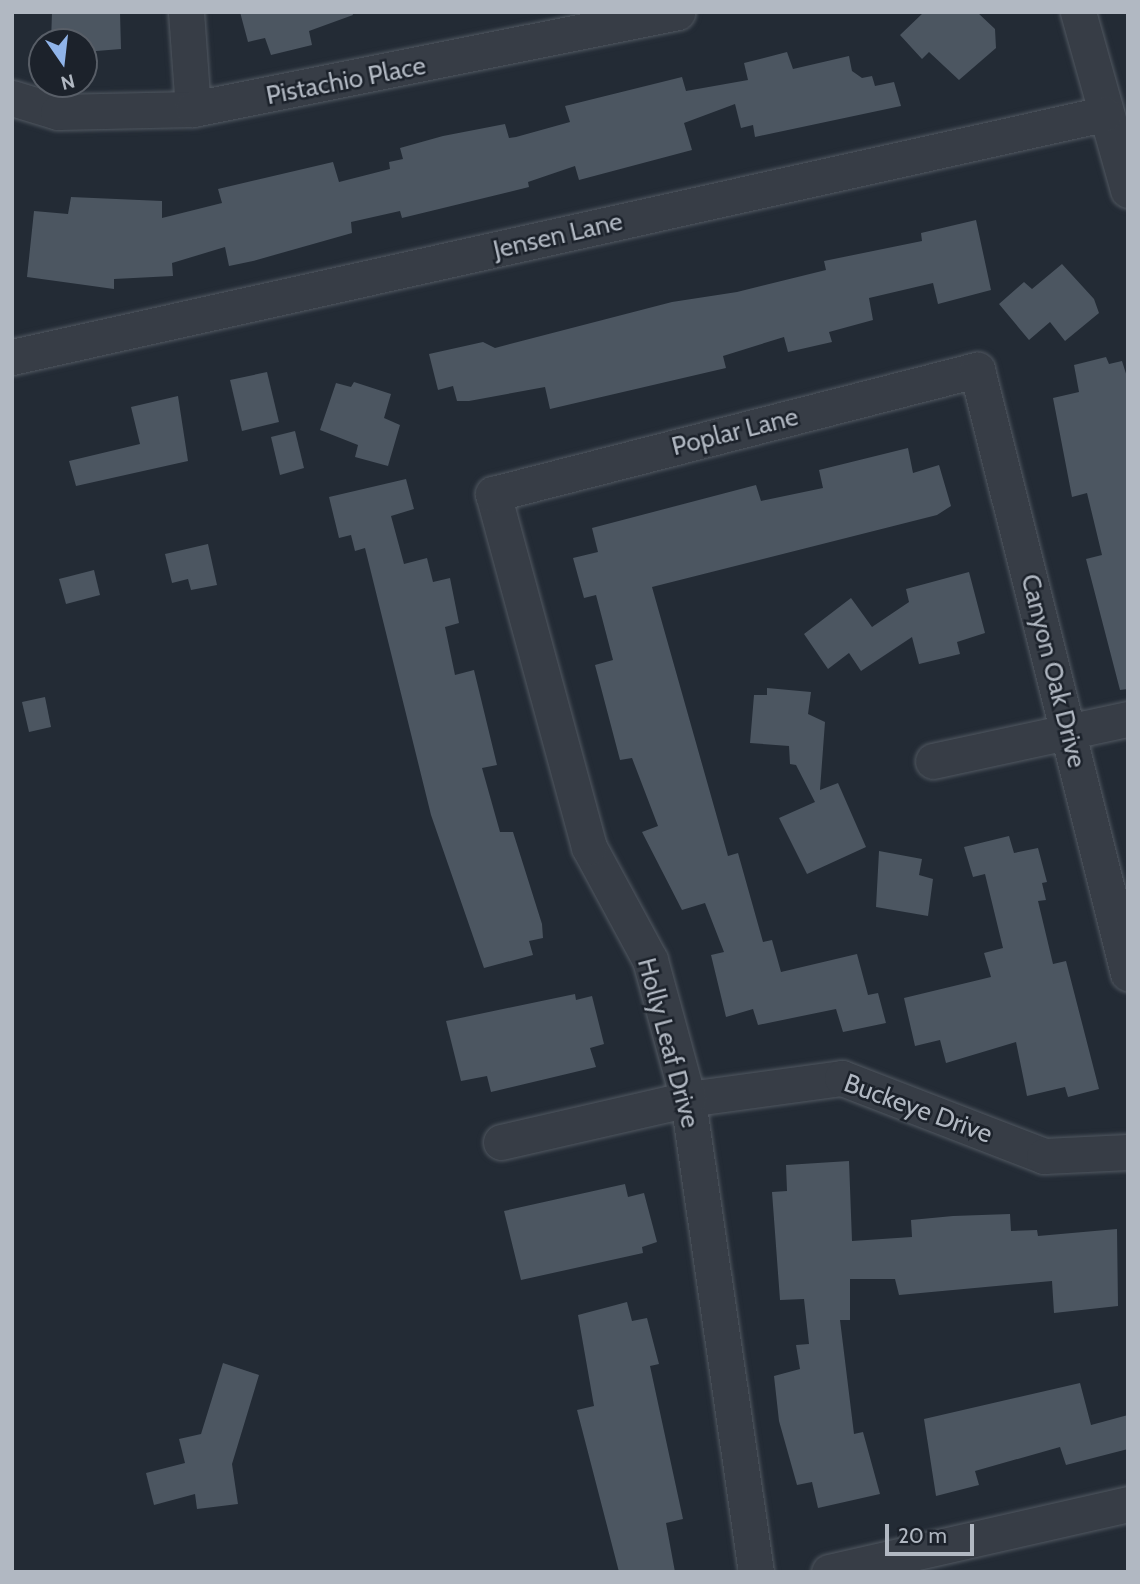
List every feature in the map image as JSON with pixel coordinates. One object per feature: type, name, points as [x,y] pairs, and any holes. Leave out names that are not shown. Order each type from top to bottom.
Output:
[{"type":"street","points":[[186,12],[193,109]]},
{"type":"street","name":"Pistachio Place","points":[[12,98],[58,112],[193,109],[677,12]]},
{"type":"street","points":[[1079,12],[1104,114],[1128,190]]},
{"type":"street","name":"Jensen Lane","points":[[12,357],[1104,114]]},
{"type":"street","name":"Poplar Lane","points":[[493,494],[977,370]]},
{"type":"street","name":"Canyon Oak Drive","points":[[977,370],[1128,973]]},
{"type":"street","name":"Holly Leaf Drive","points":[[493,494],[589,847],[650,960],[688,1099],[756,1572]]},
{"type":"street","points":[[933,761],[1128,719]]},
{"type":"street","name":"Buckeye Drive","points":[[501,1142],[688,1099],[842,1078],[1045,1156],[1128,1152]]},
{"type":"street","points":[[829,1572],[1128,1504]]},
{"type":"building","points":[[52,12],[120,12],[121,49],[98,51],[98,28],[51,28]]},
{"type":"building","points":[[240,12],[352,12],[353,15],[309,31],[312,45],[271,55],[265,38],[248,42]]},
{"type":"building","points":[[924,12],[977,12],[995,29],[996,48],[959,80],[929,52],[922,59],[900,35]]},
{"type":"building","points":[[787,52],[793,69],[849,56],[852,71],[862,78],[872,76],[875,86],[894,82],[901,106],[755,137],[753,125],[741,128],[735,104],[684,123],[692,150],[579,180],[575,166],[528,182],[529,187],[402,218],[400,211],[351,222],[352,233],[253,261],[229,266],[225,247],[172,263],[173,276],[114,279],[114,289],[27,277],[34,211],[68,214],[71,197],[162,201],[162,218],[222,203],[218,189],[333,162],[339,182],[390,169],[389,162],[403,159],[400,148],[443,136],[505,124],[509,138],[516,137],[570,122],[565,106],[682,77],[686,91],[748,80],[744,63]]},
{"type":"building","points":[[976,220],[991,290],[938,304],[933,283],[869,298],[873,320],[829,332],[832,342],[788,352],[784,337],[723,356],[726,368],[550,409],[545,387],[469,401],[457,401],[453,386],[438,390],[429,354],[483,342],[495,348],[672,302],[737,292],[826,270],[824,261],[922,241],[921,233]]},
{"type":"building","points":[[1062,264],[1094,299],[1099,313],[1065,341],[1050,322],[1029,340],[999,304],[1024,282],[1032,289]]},
{"type":"building","points":[[1106,357],[1109,364],[1122,361],[1128,380],[1128,689],[1120,690],[1086,559],[1102,555],[1087,493],[1072,497],[1053,398],[1079,392],[1074,365]]},
{"type":"building","points":[[267,372],[279,422],[242,431],[230,380]]},
{"type":"building","points":[[354,382],[391,394],[384,418],[400,425],[388,466],[355,457],[358,445],[320,430],[336,383],[351,387]]},
{"type":"building","points":[[178,396],[188,461],[76,486],[69,461],[140,444],[131,407]]},
{"type":"building","points":[[295,431],[304,468],[280,475],[271,437]]},
{"type":"building","points":[[908,448],[913,473],[939,465],[951,506],[937,515],[652,587],[728,856],[738,853],[763,942],[772,940],[781,972],[857,954],[868,995],[878,993],[886,1023],[843,1032],[836,1009],[758,1025],[753,1009],[726,1017],[711,955],[724,952],[705,903],[682,910],[642,832],[658,826],[632,758],[620,760],[595,665],[613,660],[596,595],[584,598],[573,558],[598,552],[592,528],[756,485],[761,501],[823,488],[819,470]]},
{"type":"building","points":[[406,479],[414,509],[391,516],[404,564],[427,558],[433,582],[450,578],[459,623],[445,627],[455,675],[474,670],[497,765],[482,768],[500,832],[513,832],[542,924],[543,938],[529,941],[533,955],[484,968],[431,815],[365,548],[355,551],[351,535],[339,538],[329,497]]},
{"type":"building","points":[[208,544],[217,585],[191,590],[188,579],[172,583],[165,554]]},
{"type":"building","points":[[94,570],[100,595],[66,604],[59,579]]},
{"type":"building","points":[[969,572],[985,633],[957,642],[960,654],[919,664],[912,637],[861,671],[849,653],[828,669],[804,634],[851,598],[872,627],[909,602],[906,589]]},
{"type":"building","points":[[767,688],[811,692],[808,714],[825,722],[820,790],[838,783],[866,847],[807,874],[779,818],[815,802],[796,765],[790,764],[789,746],[750,743],[754,695],[767,695]]},
{"type":"building","points":[[45,697],[51,727],[29,732],[22,702]]},
{"type":"building","points":[[1009,836],[1014,853],[1038,848],[1047,882],[1042,883],[1046,900],[1038,901],[1053,964],[1066,961],[1099,1089],[1068,1097],[1065,1087],[1027,1096],[1016,1042],[946,1063],[940,1040],[915,1046],[904,998],[991,977],[984,953],[1003,948],[985,874],[973,877],[964,847]]},
{"type":"building","points":[[879,851],[922,859],[919,875],[933,879],[928,916],[876,907]]},
{"type":"building","points":[[575,994],[576,1000],[592,996],[604,1044],[590,1048],[596,1067],[491,1092],[487,1076],[461,1081],[446,1021]]},
{"type":"building","points":[[849,1161],[852,1241],[912,1237],[911,1220],[953,1216],[1010,1214],[1011,1231],[1037,1230],[1038,1236],[1117,1229],[1118,1306],[1054,1313],[1052,1281],[899,1295],[895,1279],[850,1279],[850,1320],[840,1320],[854,1434],[863,1432],[880,1494],[818,1508],[812,1482],[797,1485],[779,1421],[774,1376],[800,1369],[796,1345],[809,1344],[804,1299],[780,1300],[772,1192],[787,1191],[786,1165]]},
{"type":"building","points":[[625,1184],[628,1197],[644,1193],[657,1242],[642,1247],[643,1253],[521,1280],[504,1211]]},
{"type":"building","points":[[627,1302],[632,1321],[647,1318],[659,1364],[650,1366],[683,1519],[666,1523],[675,1572],[619,1572],[577,1410],[594,1406],[578,1315]]},
{"type":"building","points":[[223,1363],[259,1375],[232,1464],[238,1504],[197,1509],[195,1494],[154,1505],[146,1473],[185,1463],[179,1439],[201,1434]]},
{"type":"building","points":[[1080,1383],[1091,1425],[1128,1415],[1128,1449],[1066,1465],[1060,1447],[975,1471],[979,1485],[936,1496],[924,1419]]}]
